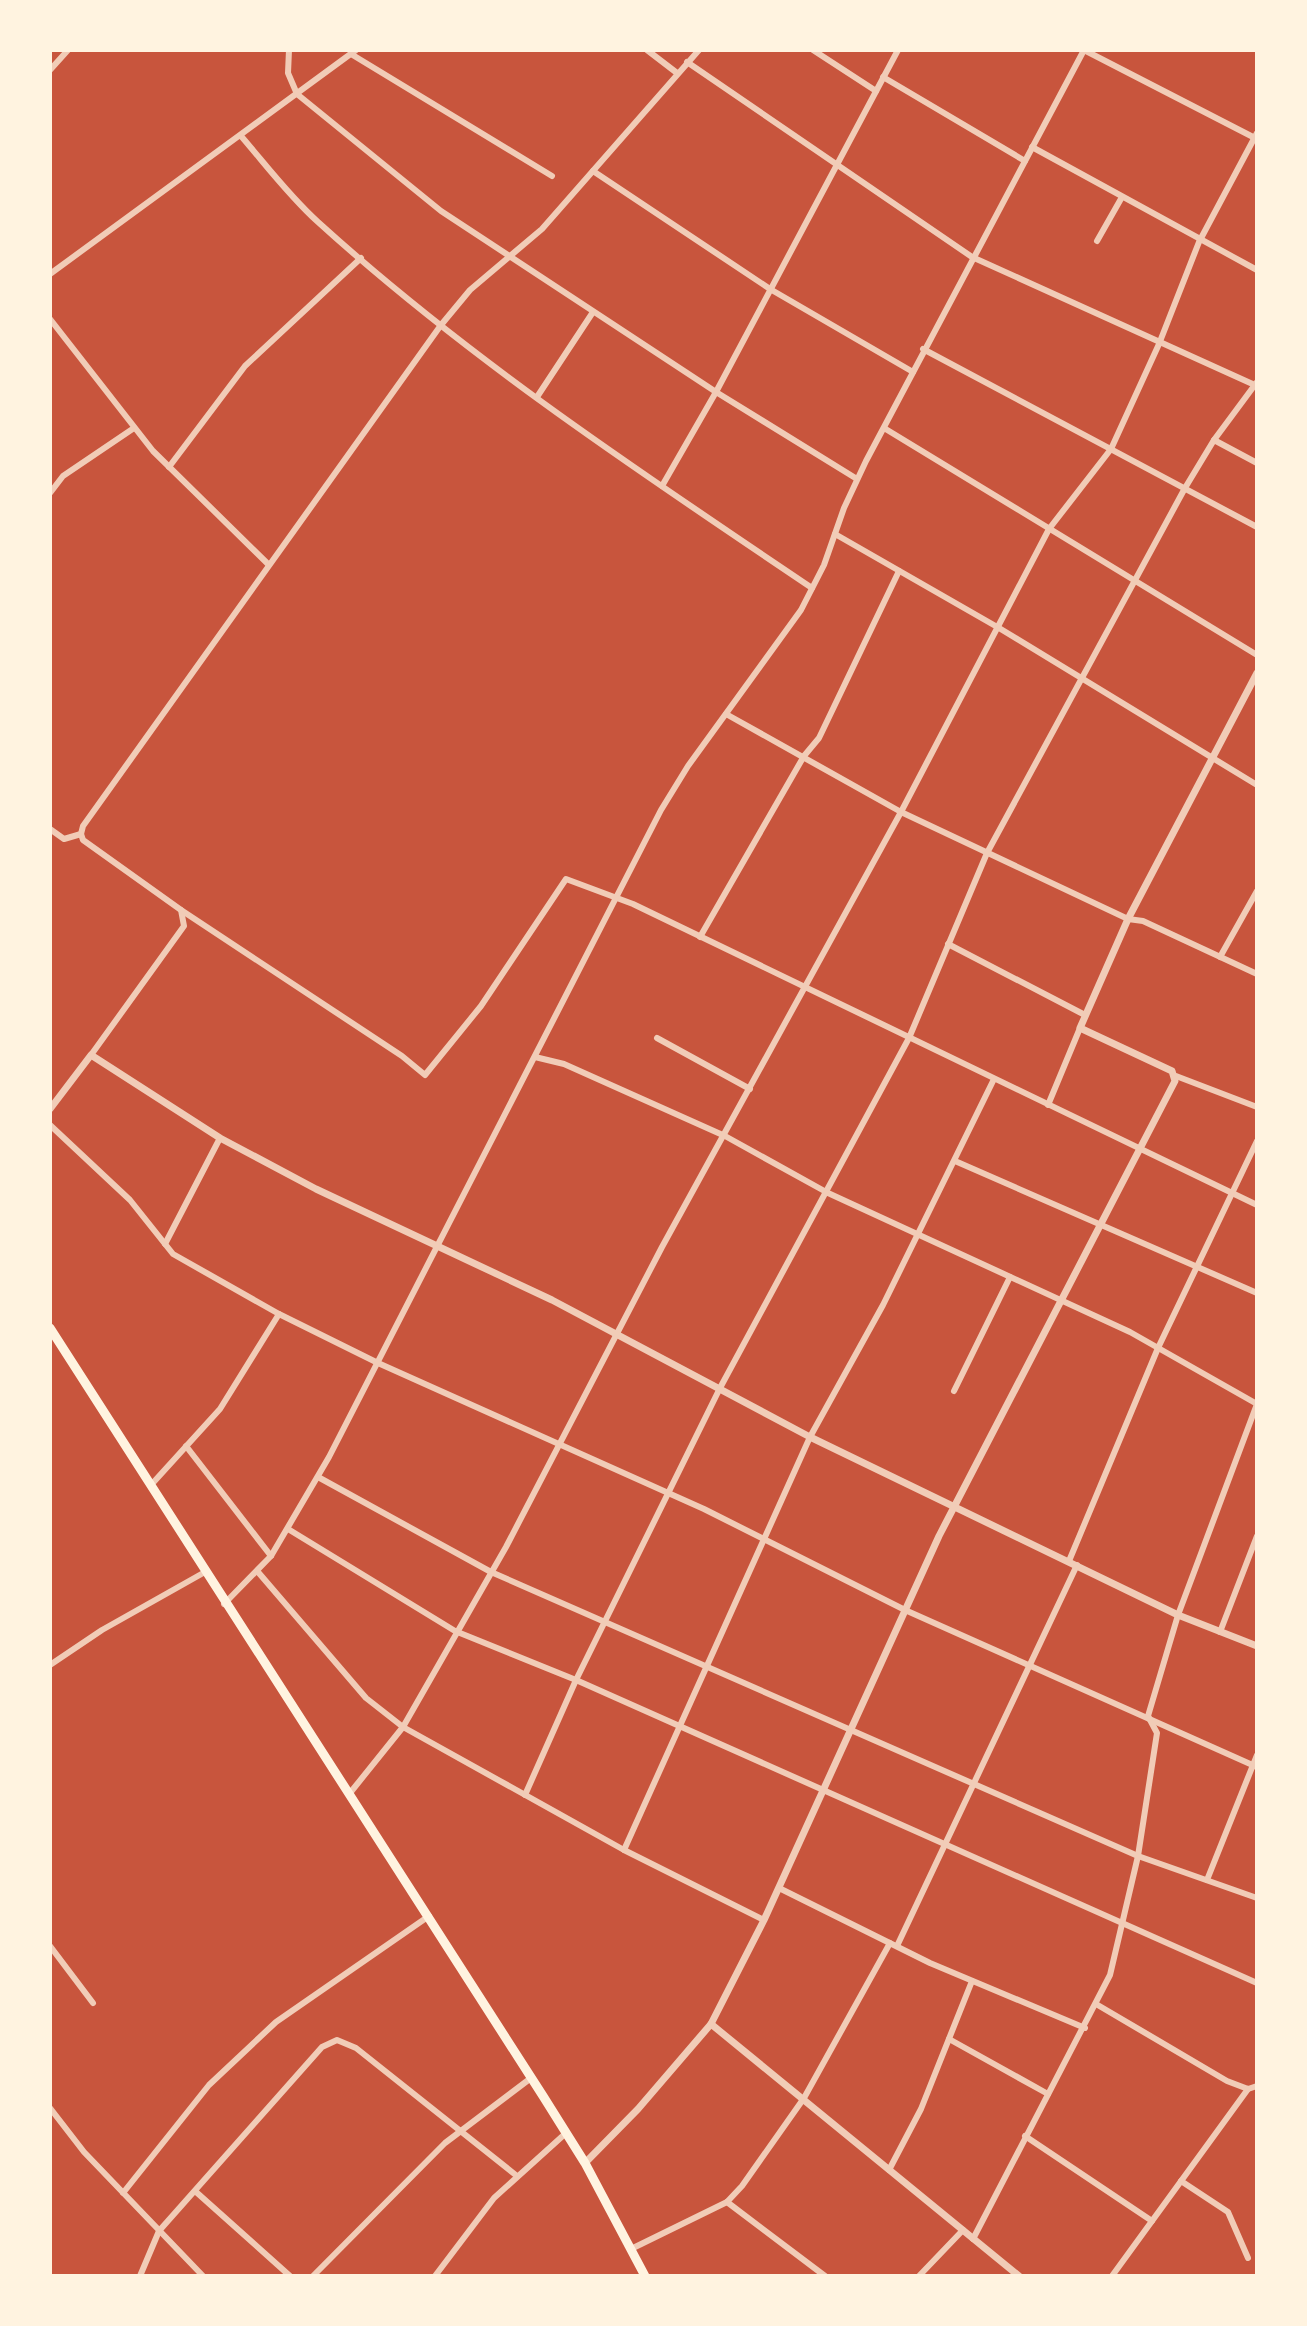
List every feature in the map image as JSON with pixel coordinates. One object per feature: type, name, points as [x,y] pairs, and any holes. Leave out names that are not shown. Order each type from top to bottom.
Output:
[{"type":"main road","points":[[50,1328],[585,2163],[642,2274]]},
{"type":"street","points":[[50,70],[68,50]]},
{"type":"street","points":[[289,50],[288,73],[297,94],[441,211],[716,392],[857,479]]},
{"type":"street","points":[[647,50],[677,73]]},
{"type":"street","points":[[50,829],[64,839],[81,834],[268,564],[351,454],[441,325],[470,290],[542,229],[699,50]]},
{"type":"street","points":[[813,50],[876,91]]},
{"type":"street","points":[[662,486],[716,392],[898,50]]},
{"type":"street","points":[[224,1604],[271,1556],[318,1477],[439,1247],[661,810],[801,610],[857,479],[923,349],[1084,50],[1256,136],[1200,241],[1159,344],[1111,449],[1049,529],[901,812],[491,1572],[403,1727],[350,1793]]},
{"type":"street","points":[[50,274],[354,52],[552,176]]},
{"type":"street","points":[[525,1795],[576,1680],[606,1624],[667,1492],[909,1038],[987,853],[1185,488],[1214,440],[1257,384],[1159,344],[972,257],[687,62]]},
{"type":"street","points":[[883,77],[1025,161]]},
{"type":"street","points":[[241,136],[316,220],[441,325],[662,486],[812,588]]},
{"type":"street","points":[[1032,147],[1257,270]]},
{"type":"street","points":[[593,171],[770,289],[913,372]]},
{"type":"street","points":[[1097,241],[1122,197]]},
{"type":"street","points":[[169,467],[245,366],[361,258]]},
{"type":"street","points":[[537,397],[593,312]]},
{"type":"street","points":[[50,319],[134,428],[169,467],[268,564]]},
{"type":"street","points":[[923,349],[1257,527]]},
{"type":"street","points":[[50,493],[63,476],[134,428]]},
{"type":"street","points":[[884,428],[1257,655]]},
{"type":"street","points":[[1214,440],[1257,463]]},
{"type":"street","points":[[835,534],[999,628],[1257,785]]},
{"type":"street","points":[[700,937],[804,756],[819,738],[899,571]]},
{"type":"street","points":[[1048,1105],[1128,919],[1257,673]]},
{"type":"street","points":[[726,714],[901,812],[1128,919],[1143,921],[1257,974]]},
{"type":"street","points":[[81,834],[83,840],[181,910],[402,1056],[425,1075],[481,1006],[566,879],[633,904],[1257,1205]]},
{"type":"street","points":[[1220,957],[1257,891]]},
{"type":"street","points":[[50,1109],[184,926],[181,910]]},
{"type":"street","points":[[948,944],[1085,1015]]},
{"type":"street","points":[[1080,1028],[1172,1071],[1176,1076],[1257,1107]]},
{"type":"street","points":[[657,1038],[750,1089]]},
{"type":"street","points":[[91,1055],[220,1138],[618,1333],[810,1437],[1178,1615],[1257,1646]]},
{"type":"street","points":[[535,1057],[564,1064],[725,1136],[828,1193],[1064,1301],[1158,1348],[1257,1404],[1178,1615],[1148,1716],[1157,1733],[1138,1856],[1110,1975],[973,2239]]},
{"type":"street","points":[[585,2163],[638,2109],[711,2024],[764,1920],[821,1789],[955,1506],[1064,1301],[1176,1076]]},
{"type":"street","points":[[624,1850],[762,1537],[810,1437],[883,1305],[994,1079]]},
{"type":"street","points":[[50,1125],[130,1200],[165,1244],[193,1268],[279,1314],[378,1363],[667,1492],[905,1610],[1148,1716],[1166,1729],[1255,1766]]},
{"type":"street","points":[[165,1244],[220,1138]]},
{"type":"street","points":[[631,2249],[727,2202],[804,2098],[894,1945],[944,1845],[1073,1563],[1158,1348],[1257,1141]]},
{"type":"street","points":[[955,1161],[1257,1293]]},
{"type":"street","points":[[954,1391],[1010,1277]]},
{"type":"street","points":[[151,1485],[220,1409],[279,1314]]},
{"type":"street","points":[[186,1446],[271,1556]]},
{"type":"street","points":[[318,1477],[491,1572],[606,1624],[1138,1856],[1257,1898]]},
{"type":"street","points":[[288,1529],[455,1631],[576,1680],[1257,1983]]},
{"type":"street","points":[[1220,1632],[1257,1536]]},
{"type":"street","points":[[50,1665],[102,1630],[205,1572]]},
{"type":"street","points":[[258,1572],[366,1698],[403,1727],[624,1850],[764,1920]]},
{"type":"street","points":[[1207,1880],[1257,1755]]},
{"type":"street","points":[[779,1888],[972,1981],[1085,2028]]},
{"type":"street","points":[[123,2193],[209,2085],[276,2022],[429,1916]]},
{"type":"street","points":[[50,1946],[93,2003]]},
{"type":"street","points":[[50,1962],[57,1954]]},
{"type":"street","points":[[889,2170],[921,2109],[972,1981]]},
{"type":"street","points":[[1096,2004],[1227,2081],[1248,2089]]},
{"type":"street","points":[[711,2024],[1019,2276]]},
{"type":"street","points":[[949,2039],[1048,2094]]},
{"type":"street","points":[[140,2276],[159,2231],[322,2047],[337,2040],[356,2048],[517,2176]]},
{"type":"street","points":[[313,2276],[460,2131],[531,2078]]},
{"type":"street","points":[[1112,2276],[1248,2089],[1257,2086]]},
{"type":"street","points":[[50,2108],[84,2152],[203,2276]]},
{"type":"street","points":[[438,2275],[473,2221],[517,2176],[566,2133]]},
{"type":"street","points":[[1025,2136],[1152,2221]]},
{"type":"street","points":[[1181,2181],[1228,2212],[1248,2258]]},
{"type":"street","points":[[195,2191],[290,2276]]},
{"type":"street","points":[[727,2202],[825,2276]]},
{"type":"street","points":[[919,2276],[963,2230]]}]
